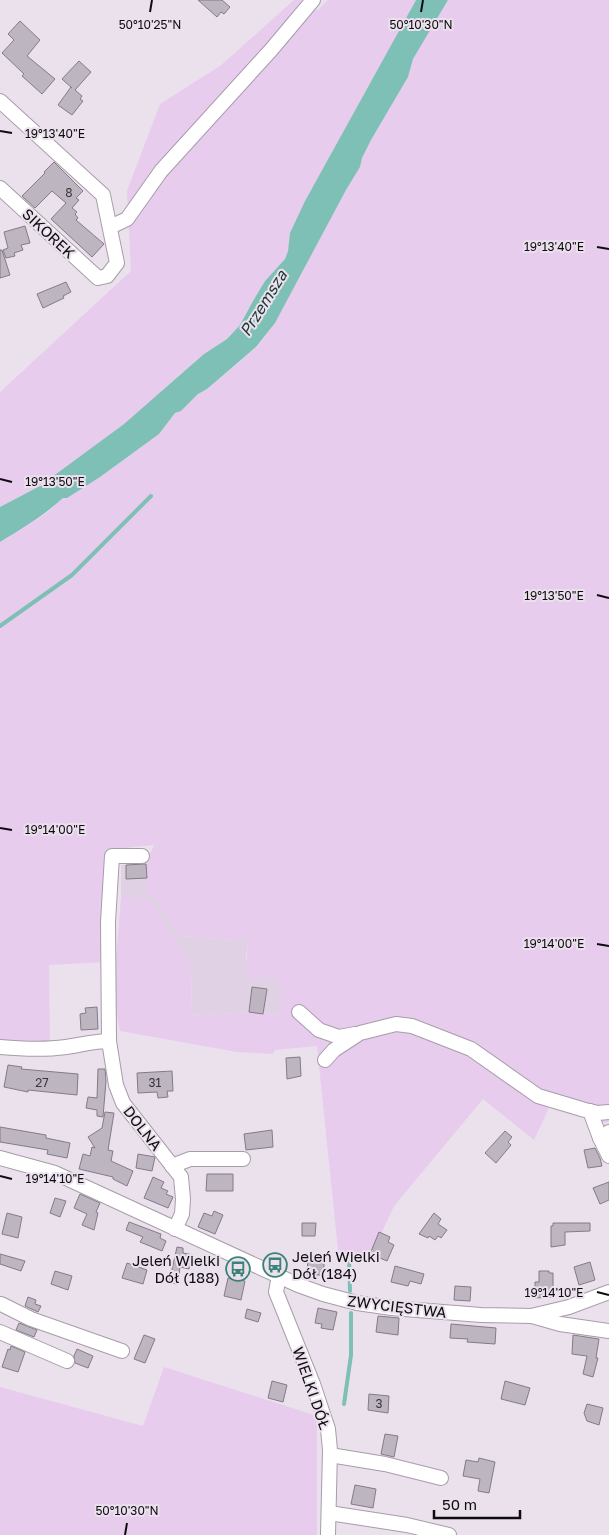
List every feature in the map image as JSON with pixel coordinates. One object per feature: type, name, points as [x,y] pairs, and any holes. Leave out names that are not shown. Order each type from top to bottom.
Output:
[{"type":"street","points":[[0,101],[103,196],[110,227],[127,219],[161,171],[271,50],[313,0]]},
{"type":"street","name":"SIKOREK","points":[[0,188],[98,278],[107,276],[117,263],[110,227]]},
{"type":"street","name":"DOLNA","points":[[142,856],[112,856],[108,922],[109,1041],[116,1084],[123,1103],[181,1177],[182,1214],[175,1229]]},
{"type":"street","points":[[299,1012],[319,1030],[339,1037],[396,1024],[412,1026],[471,1049],[538,1096],[590,1111],[609,1112]]},
{"type":"street","points":[[325,1060],[334,1050],[360,1033]]},
{"type":"street","points":[[0,1047],[33,1050],[109,1041]]},
{"type":"street","points":[[590,1111],[605,1135],[609,1156]]},
{"type":"street","name":"ZWYCIĘSTWA","points":[[0,1158],[55,1173],[175,1229],[323,1294],[357,1303],[426,1311],[531,1316],[570,1307],[609,1292]]},
{"type":"street","points":[[172,1166],[190,1159],[243,1159]]},
{"type":"street","name":"WIELKI DÓŁ","points":[[279,1275],[276,1292],[321,1405],[328,1429],[330,1455],[328,1535]]},
{"type":"street","points":[[0,1306],[122,1351]]},
{"type":"street","points":[[531,1316],[560,1324],[609,1331]]},
{"type":"street","points":[[0,1332],[68,1361]]},
{"type":"street","points":[[330,1455],[385,1464],[441,1478]]},
{"type":"street","points":[[329,1513],[407,1525],[449,1535]]},
{"type":"shaded area","points":[[294,0],[300,0],[309,8],[318,10],[328,0],[416,0],[305,201],[285,259],[265,281],[240,325],[227,339],[204,354],[124,424],[52,477],[47,483],[0,507],[0,392],[131,271],[127,191],[160,104],[220,66]]},
{"type":"shaded area","points":[[448,0],[609,0],[609,1121],[606,1123],[551,1103],[534,1140],[483,1099],[394,1206],[368,1262],[338,1250],[317,1046],[275,1050],[273,1054],[237,1052],[120,1031],[113,996],[121,897],[140,897],[140,901],[149,900],[191,967],[192,1016],[249,1012],[281,1015],[281,979],[250,977],[246,971],[248,941],[180,936],[153,895],[146,896],[146,864],[154,845],[113,849],[106,962],[49,965],[50,1044],[0,1041],[0,542],[38,519],[63,498],[100,477],[159,434],[175,413],[181,411],[198,394],[207,389],[257,347],[275,323],[360,167],[362,158],[371,140],[408,77],[413,59]]},
{"type":"shaded area","points":[[146,864],[147,878],[153,895],[180,936],[248,941],[246,960],[281,979],[281,1015],[249,1012],[192,1016],[191,967],[140,901],[140,897],[121,897],[121,865]]},
{"type":"shaded area","points":[[164,1367],[317,1416],[317,1535],[0,1535],[0,1387],[143,1426]]},
{"type":"water","name":"Przemsza","points":[[416,0],[448,0],[413,59],[408,77],[371,140],[362,158],[360,167],[275,323],[256,347],[207,389],[198,394],[181,411],[175,413],[159,434],[100,477],[67,498],[63,498],[25,527],[0,542],[0,507],[47,483],[52,477],[124,424],[204,354],[227,339],[240,325],[265,281],[285,259],[290,233],[305,201]]},
{"type":"building","points":[[198,0],[222,0],[230,7],[224,14],[221,12],[217,17]]},
{"type":"building","points":[[20,21],[40,40],[27,56],[55,79],[42,94],[22,76],[24,74],[2,53],[14,40],[8,34]]},
{"type":"building","points":[[79,61],[91,72],[75,90],[82,96],[80,99],[83,101],[72,115],[58,105],[71,87],[62,79]]},
{"type":"building","points":[[54,162],[83,191],[76,198],[79,200],[72,208],[77,212],[75,214],[78,218],[76,220],[104,244],[92,257],[51,219],[66,203],[52,191],[35,208],[22,196]]},
{"type":"building","points":[[25,226],[30,243],[21,245],[23,250],[14,253],[15,256],[6,258],[3,250],[8,248],[4,232]]},
{"type":"building","points":[[0,250],[2,250],[10,275],[0,278]]},
{"type":"building","points":[[66,282],[71,292],[63,296],[64,298],[43,308],[37,294]]},
{"type":"building","points":[[146,864],[147,878],[126,879],[126,865]]},
{"type":"building","points":[[252,987],[267,989],[263,1014],[249,1012]]},
{"type":"building","points":[[97,1007],[98,1029],[81,1030],[80,1014],[86,1013],[85,1008]]},
{"type":"building","points":[[300,1057],[301,1076],[287,1079],[286,1058]]},
{"type":"building","points":[[8,1065],[22,1067],[21,1069],[78,1074],[77,1095],[28,1090],[28,1092],[4,1087]]},
{"type":"building","points":[[98,1069],[105,1069],[103,1117],[97,1116],[97,1110],[86,1108],[88,1097],[97,1098]]},
{"type":"building","points":[[172,1071],[173,1091],[167,1091],[168,1097],[158,1098],[157,1092],[138,1093],[137,1073]]},
{"type":"building","points":[[105,1112],[114,1113],[108,1150],[113,1151],[111,1161],[133,1171],[127,1186],[113,1179],[113,1177],[79,1169],[83,1154],[90,1156],[92,1147],[95,1148],[88,1137],[102,1128]]},
{"type":"building","points":[[0,1127],[46,1135],[46,1138],[70,1143],[67,1158],[47,1154],[48,1150],[0,1142]]},
{"type":"building","points":[[272,1130],[273,1147],[246,1150],[244,1134]]},
{"type":"building","points":[[505,1131],[512,1137],[508,1142],[511,1145],[496,1163],[485,1153]]},
{"type":"building","points":[[595,1148],[602,1166],[588,1168],[584,1150]]},
{"type":"building","points":[[138,1154],[155,1157],[152,1171],[136,1168]]},
{"type":"building","points":[[207,1174],[233,1174],[233,1191],[206,1191]]},
{"type":"building","points":[[153,1177],[164,1182],[161,1188],[168,1191],[166,1194],[173,1197],[168,1208],[144,1198]]},
{"type":"building","points":[[609,1182],[609,1200],[600,1204],[593,1188]]},
{"type":"building","points":[[80,1194],[100,1203],[96,1212],[98,1213],[94,1230],[82,1225],[87,1214],[74,1208]]},
{"type":"building","points":[[55,1198],[66,1201],[60,1217],[50,1213]]},
{"type":"building","points":[[214,1211],[223,1215],[215,1234],[198,1227],[204,1213],[212,1216]]},
{"type":"building","points":[[7,1213],[22,1217],[18,1238],[2,1234]]},
{"type":"building","points":[[434,1213],[441,1219],[438,1224],[447,1230],[441,1238],[438,1236],[435,1240],[429,1236],[428,1238],[419,1234]]},
{"type":"building","points":[[129,1222],[161,1234],[160,1238],[166,1241],[162,1251],[140,1242],[143,1237],[126,1230]]},
{"type":"building","points":[[302,1223],[316,1223],[315,1236],[302,1236]]},
{"type":"building","points":[[553,1223],[590,1223],[590,1231],[565,1232],[565,1245],[551,1247],[551,1226],[553,1226]]},
{"type":"building","points":[[379,1232],[390,1237],[388,1242],[394,1245],[387,1261],[370,1254]]},
{"type":"building","points":[[177,1247],[183,1248],[183,1253],[193,1255],[189,1269],[180,1267],[178,1284],[169,1283]]},
{"type":"building","points":[[0,1254],[25,1261],[21,1271],[0,1264]]},
{"type":"building","points":[[308,1256],[324,1257],[324,1275],[307,1275]]},
{"type":"building","points":[[590,1262],[595,1280],[579,1285],[574,1267]]},
{"type":"building","points":[[127,1263],[147,1270],[143,1284],[122,1278]]},
{"type":"building","points":[[395,1266],[424,1274],[421,1284],[410,1281],[408,1286],[391,1282]]},
{"type":"building","points":[[55,1271],[72,1276],[68,1290],[51,1284]]},
{"type":"building","points":[[539,1271],[553,1273],[553,1297],[535,1298],[535,1282],[539,1282]]},
{"type":"building","points":[[228,1278],[245,1281],[241,1300],[224,1296]]},
{"type":"building","points":[[455,1286],[471,1287],[470,1301],[454,1300]]},
{"type":"building","points":[[28,1297],[36,1300],[35,1304],[41,1306],[38,1312],[25,1306]]},
{"type":"building","points":[[318,1308],[337,1312],[333,1330],[321,1328],[322,1324],[315,1323]]},
{"type":"building","points":[[247,1309],[261,1313],[258,1322],[245,1318]]},
{"type":"building","points":[[378,1316],[399,1318],[398,1335],[376,1332]]},
{"type":"building","points":[[19,1323],[37,1330],[34,1337],[16,1330]]},
{"type":"building","points":[[451,1324],[496,1328],[495,1344],[467,1342],[468,1339],[450,1338]]},
{"type":"building","points":[[144,1335],[155,1339],[145,1363],[134,1359]]},
{"type":"building","points":[[573,1335],[599,1339],[596,1358],[598,1358],[593,1377],[583,1374],[587,1356],[572,1354]]},
{"type":"building","points":[[11,1346],[25,1352],[18,1372],[2,1367],[8,1349],[10,1350]]},
{"type":"building","points":[[77,1349],[93,1356],[88,1368],[75,1363],[74,1356]]},
{"type":"building","points":[[272,1381],[287,1385],[283,1402],[268,1398]]},
{"type":"building","points":[[505,1381],[530,1388],[525,1405],[501,1399]]},
{"type":"building","points":[[369,1394],[389,1396],[388,1413],[368,1410]]},
{"type":"building","points":[[587,1404],[603,1408],[599,1425],[587,1421],[584,1413]]},
{"type":"building","points":[[385,1434],[398,1436],[394,1457],[381,1454]]},
{"type":"building","points":[[479,1458],[495,1462],[489,1493],[478,1491],[480,1479],[463,1476],[466,1460],[478,1462]]},
{"type":"building","points":[[355,1485],[376,1489],[373,1508],[351,1504]]},
{"type":"waterway","points":[[0,626],[72,575],[151,496]]},
{"type":"waterway","points":[[349,1258],[350,1291]]},
{"type":"waterway","points":[[344,1404],[351,1355],[351,1313]]},
{"type":"place","name":"Jeleń Wielki Dół (184)","points":[[275,1265]]},
{"type":"place","name":"Jeleń Wielki Dół (188)","points":[[238,1269]]}]
